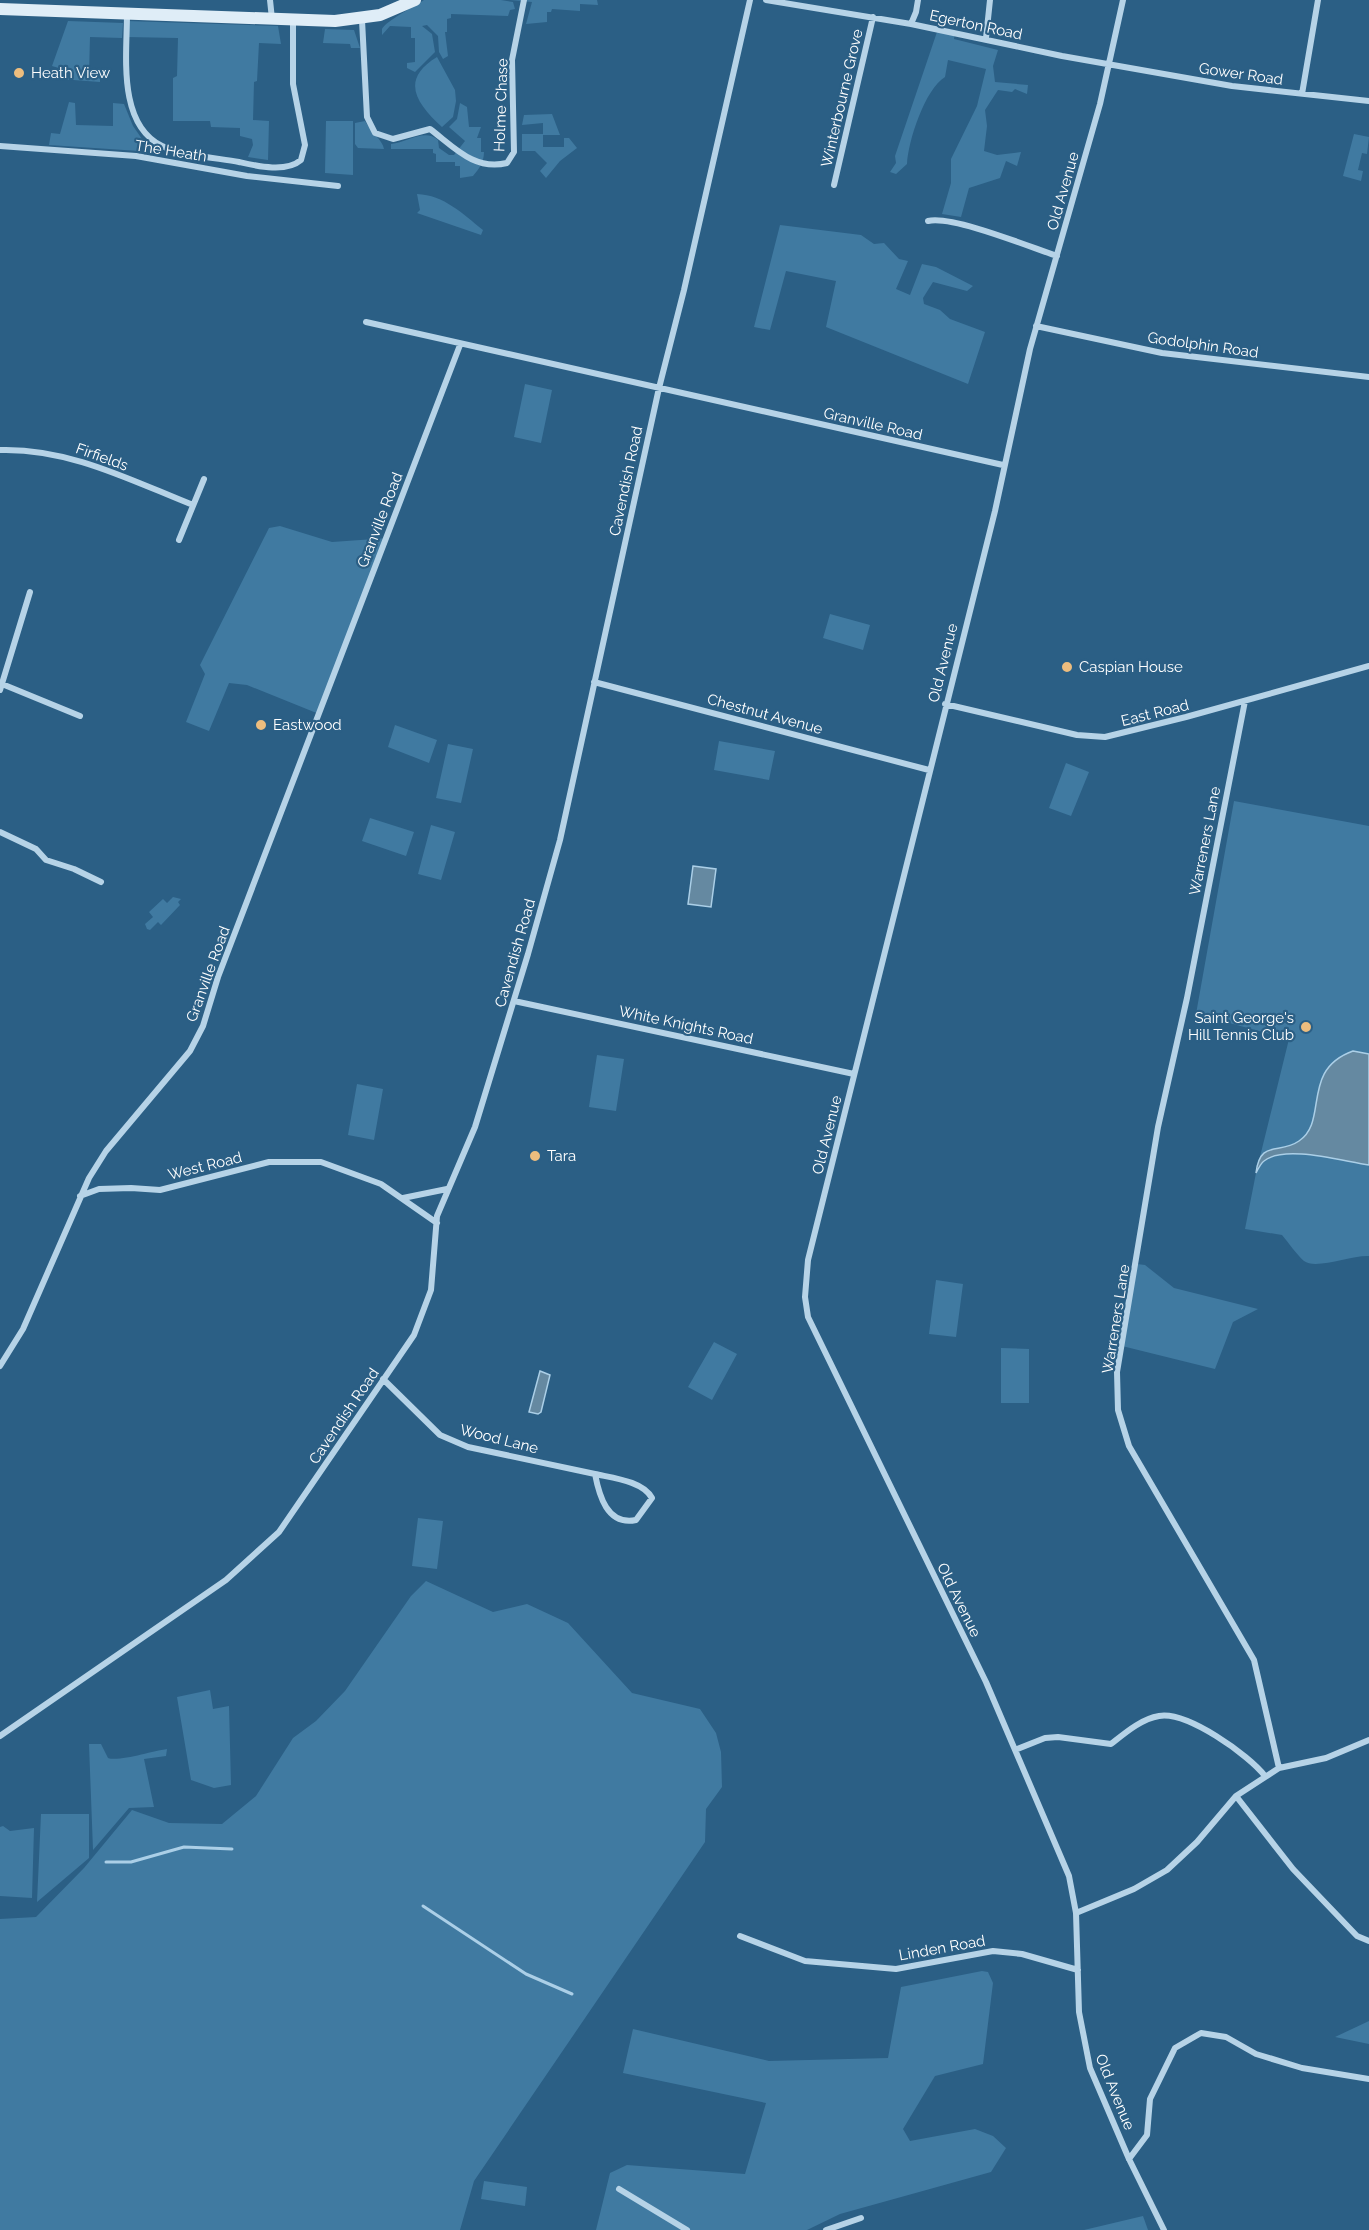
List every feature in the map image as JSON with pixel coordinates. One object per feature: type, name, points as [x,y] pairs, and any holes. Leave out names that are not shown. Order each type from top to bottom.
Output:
[{"type":"main road","points":[[0,9],[362,20],[392,5],[416,0]]},
{"type":"street","points":[[270,0],[272,19]]},
{"type":"street","name":"Holme Chase","points":[[362,20],[368,117],[375,134],[393,139],[430,129],[460,152],[492,167],[507,163],[514,152],[511,77],[524,0]]},
{"type":"street","name":"Cavendish Road","points":[[0,1736],[226,1580],[279,1532],[414,1335],[423,1315],[434,1275],[437,1223],[447,1189],[475,1127],[560,840],[659,388],[684,290],[750,0]]},
{"type":"street","name":"Egerton Road","points":[[766,0],[911,24],[1110,64]]},
{"type":"street","points":[[911,24],[918,0]]},
{"type":"street","points":[[986,38],[990,0]]},
{"type":"street","name":"Old Avenue","points":[[1123,0],[1110,64],[1036,326],[992,521],[808,1260],[805,1298],[808,1317],[986,1682],[1069,1876],[1076,1913],[1079,2012],[1090,2068],[1129,2159],[1164,2230]]},
{"type":"street","points":[[1302,94],[1318,0]]},
{"type":"street","points":[[128,14],[128,96],[140,123],[156,143],[173,150],[242,163],[288,167],[301,159],[305,145],[293,84],[292,19]]},
{"type":"street","name":"Winterbourne Grove","points":[[834,184],[873,17]]},
{"type":"street","name":"Gower Road","points":[[1110,64],[1232,86],[1369,101]]},
{"type":"street","name":"The Heath","points":[[0,146],[136,156],[247,176],[338,186]]},
{"type":"street","points":[[928,221],[938,220],[965,226],[1057,256]]},
{"type":"street","points":[[366,322],[460,345]]},
{"type":"street","name":"Godolphin Road","points":[[1036,326],[1162,353],[1369,377]]},
{"type":"street","name":"Granville Road","points":[[80,1197],[106,1152],[190,1051],[203,1026],[218,977],[460,345],[1003,465]]},
{"type":"street","name":"Firfields","points":[[0,450],[35,452],[84,461],[192,505]]},
{"type":"street","points":[[179,540],[204,479]]},
{"type":"street","points":[[30,592],[1,687],[80,716]]},
{"type":"street","name":"East Road","points":[[945,704],[1077,735],[1105,736],[1245,701],[1369,666]]},
{"type":"street","name":"Chestnut Avenue","points":[[594,682],[929,770]]},
{"type":"street","name":"Warreners Lane","points":[[1245,701],[1187,998],[1149,1174],[1118,1372],[1118,1410],[1129,1446],[1254,1660],[1279,1768]]},
{"type":"street","points":[[0,832],[36,849],[46,860],[74,869],[101,882]]},
{"type":"street","name":"White Knights Road","points":[[514,1000],[854,1074]]},
{"type":"street","name":"West Road","points":[[80,1197],[99,1189],[160,1190],[269,1162],[321,1162],[381,1184],[437,1223]]},
{"type":"street","points":[[403,1198],[447,1189]]},
{"type":"street","points":[[0,1366],[23,1329],[80,1197]]},
{"type":"street","name":"Wood Lane","points":[[383,1379],[440,1435],[468,1447],[595,1474],[629,1482],[649,1493],[652,1498],[636,1520],[622,1520],[602,1503],[595,1474]]},
{"type":"street","points":[[1015,1750],[1044,1738],[1058,1737],[1111,1744],[1148,1719],[1161,1715],[1191,1723],[1213,1735],[1256,1763],[1265,1776]]},
{"type":"street","points":[[1076,1913],[1134,1889],[1167,1870],[1197,1842],[1236,1796],[1265,1776],[1279,1768],[1326,1758],[1369,1740]]},
{"type":"street","points":[[1236,1796],[1293,1869],[1358,1936],[1369,1941]]},
{"type":"street","name":"Linden Road","points":[[740,1936],[806,1961],[896,1969],[993,1951],[1022,1954],[1078,1970]]},
{"type":"street","points":[[1129,2159],[1147,2135],[1150,2099],[1175,2048],[1201,2033],[1226,2037],[1256,2054],[1302,2068],[1369,2079]]},
{"type":"street","points":[[619,2189],[687,2230]]},
{"type":"street","points":[[826,2230],[861,2218]]},
{"type":"shaded area","points":[[424,0],[501,0],[513,2],[515,9],[510,10],[508,16],[451,14],[451,18],[447,19],[447,32],[445,32],[448,56],[443,59],[439,52],[438,36],[427,25],[422,26],[432,34],[435,52],[415,72],[407,68],[407,63],[415,62],[415,38],[411,38],[411,27],[390,26],[382,35],[382,29]]},
{"type":"shaded area","points":[[510,0],[597,0],[598,5],[580,4],[580,11],[552,9],[551,12],[547,12],[547,22],[526,24],[532,2]]},
{"type":"shaded area","points":[[68,21],[123,23],[122,38],[90,37],[89,75],[100,75],[100,82],[60,79],[62,69],[52,66]]},
{"type":"shaded area","points":[[127,21],[278,26],[281,44],[259,43],[257,81],[254,82],[253,120],[269,121],[268,160],[248,157],[253,145],[252,139],[240,136],[240,128],[211,127],[210,121],[173,121],[173,78],[177,76],[178,38],[127,37]]},
{"type":"shaded area","points":[[325,29],[354,30],[360,48],[351,48],[350,44],[323,43]]},
{"type":"shaded area","points":[[938,29],[955,32],[954,39],[998,50],[993,66],[995,82],[1028,85],[1027,94],[1015,89],[1012,92],[998,90],[985,110],[987,126],[984,151],[997,155],[1021,152],[1017,166],[1006,161],[1000,178],[969,188],[961,217],[942,214],[951,183],[951,159],[977,106],[986,69],[948,60],[945,77],[931,92],[919,116],[907,164],[896,174],[890,172],[896,163],[895,156]]},
{"type":"shaded area","points":[[437,57],[455,90],[456,101],[453,117],[442,127],[419,101],[415,83],[418,74]]},
{"type":"shaded area","points":[[69,102],[75,103],[76,125],[113,126],[113,103],[124,104],[133,126],[142,139],[139,151],[49,145],[51,133],[60,134]]},
{"type":"shaded area","points":[[460,103],[467,107],[469,127],[481,127],[477,138],[481,138],[481,152],[484,152],[484,156],[473,176],[460,178],[460,166],[455,166],[455,162],[436,162],[433,149],[391,149],[391,144],[427,135],[438,140],[439,148],[449,155],[454,155],[465,141],[449,127],[457,119]]},
{"type":"shaded area","points":[[552,114],[560,135],[543,135],[543,147],[564,147],[564,138],[569,138],[577,148],[560,161],[546,178],[540,171],[547,163],[535,151],[522,151],[522,134],[543,134],[543,123],[522,125],[524,115]]},
{"type":"shaded area","points":[[326,121],[353,121],[353,175],[325,173]]},
{"type":"shaded area","points":[[365,121],[384,149],[358,148],[355,144],[355,123]]},
{"type":"shaded area","points":[[1354,134],[1369,137],[1367,154],[1362,153],[1358,170],[1363,171],[1361,181],[1343,176]]},
{"type":"shaded area","points":[[417,194],[436,198],[453,206],[483,230],[481,235],[417,213],[420,210]]},
{"type":"shaded area","points":[[780,225],[861,235],[874,244],[884,243],[899,259],[908,261],[896,289],[910,295],[922,264],[936,267],[973,286],[967,291],[933,282],[923,298],[924,304],[940,310],[950,319],[985,332],[968,384],[826,327],[836,281],[786,271],[770,330],[754,327]]},
{"type":"shaded area","points":[[525,384],[552,390],[541,443],[514,437]]},
{"type":"shaded area","points":[[280,526],[332,542],[389,538],[319,714],[247,685],[229,683],[209,731],[186,722],[205,674],[200,665],[269,528]]},
{"type":"shaded area","points":[[830,614],[870,625],[863,650],[823,638]]},
{"type":"shaded area","points":[[395,725],[437,740],[429,763],[388,747]]},
{"type":"shaded area","points":[[719,741],[775,751],[769,780],[714,770]]},
{"type":"shaded area","points":[[448,744],[473,749],[461,803],[436,798]]},
{"type":"shaded area","points":[[1066,763],[1089,772],[1071,816],[1049,808]]},
{"type":"shaded area","name":"Saint George's Hill Tennis Club","points":[[1234,801],[1369,826],[1369,1256],[1317,1264],[1310,1263],[1301,1258],[1282,1235],[1245,1229],[1256,1173],[1289,1039],[1196,1014]]},
{"type":"shaded area","points":[[370,818],[414,832],[406,856],[362,841]]},
{"type":"shaded area","points":[[431,825],[455,832],[441,880],[418,874]]},
{"type":"shaded area","points":[[693,866],[716,869],[711,907],[688,904]]},
{"type":"shaded area","points":[[173,897],[181,899],[178,902],[180,905],[161,925],[158,922],[150,930],[147,929],[145,924],[153,917],[149,912],[163,899],[167,903]]},
{"type":"shaded area","points":[[1353,1051],[1369,1054],[1369,1165],[1300,1154],[1286,1154],[1264,1161],[1256,1173],[1258,1162],[1266,1152],[1292,1145],[1308,1132],[1326,1070],[1337,1060]]},
{"type":"shaded area","points":[[597,1055],[624,1059],[616,1111],[589,1107]]},
{"type":"shaded area","points":[[357,1084],[383,1089],[374,1140],[348,1135]]},
{"type":"shaded area","points":[[1137,1264],[1145,1265],[1174,1288],[1258,1309],[1233,1322],[1215,1369],[1122,1346]]},
{"type":"shaded area","points":[[936,1280],[963,1284],[956,1337],[929,1334]]},
{"type":"shaded area","points":[[714,1342],[737,1354],[712,1400],[688,1387]]},
{"type":"shaded area","points":[[1001,1348],[1029,1349],[1029,1403],[1001,1403]]},
{"type":"shaded area","points":[[540,1371],[550,1375],[541,1412],[538,1414],[529,1412]]},
{"type":"shaded area","points":[[418,1518],[443,1521],[437,1569],[412,1566]]},
{"type":"shaded area","points":[[426,1581],[493,1612],[527,1604],[568,1623],[632,1693],[700,1709],[716,1733],[721,1752],[722,1787],[706,1809],[705,1842],[474,2181],[460,2230],[0,2230],[0,1919],[36,1917],[84,1868],[132,1810],[169,1823],[222,1824],[256,1796],[293,1738],[316,1721],[345,1691],[411,1596]]},
{"type":"shaded area","points":[[210,1690],[213,1709],[229,1706],[231,1785],[214,1788],[191,1780],[177,1697]]},
{"type":"shaded area","points":[[89,1744],[101,1744],[108,1758],[113,1759],[167,1749],[166,1756],[144,1759],[154,1807],[129,1808],[93,1850]]},
{"type":"shaded area","points":[[41,1814],[89,1814],[89,1858],[37,1902]]},
{"type":"shaded area","points":[[3,1826],[10,1831],[34,1828],[32,1898],[0,1896],[0,1827]]},
{"type":"shaded area","points":[[982,1971],[988,1972],[993,1983],[983,2064],[935,2076],[903,2129],[910,2141],[975,2129],[993,2136],[1006,2148],[991,2172],[840,2214],[807,2230],[596,2230],[610,2173],[627,2165],[745,2174],[766,2103],[623,2073],[633,2029],[769,2061],[888,2058],[901,1987]]},
{"type":"shaded area","points":[[1369,2021],[1369,2044],[1335,2037]]},
{"type":"shaded area","points":[[484,2181],[527,2187],[525,2206],[481,2199]]},
{"type":"shaded area","points":[[1143,2216],[1148,2230],[1084,2230]]},
{"type":"waterway","points":[[106,1862],[131,1862],[184,1847],[232,1849]]},
{"type":"waterway","points":[[423,1906],[526,1974],[572,1994]]},
{"type":"place","name":"Heath View","points":[[19,73]]},
{"type":"place","name":"Caspian House","points":[[1067,667]]},
{"type":"place","name":"Eastwood","points":[[261,725]]},
{"type":"place","name":"Saint George's Hill Tennis Club","points":[[1306,1027]]},
{"type":"place","name":"Tara","points":[[535,1156]]}]
